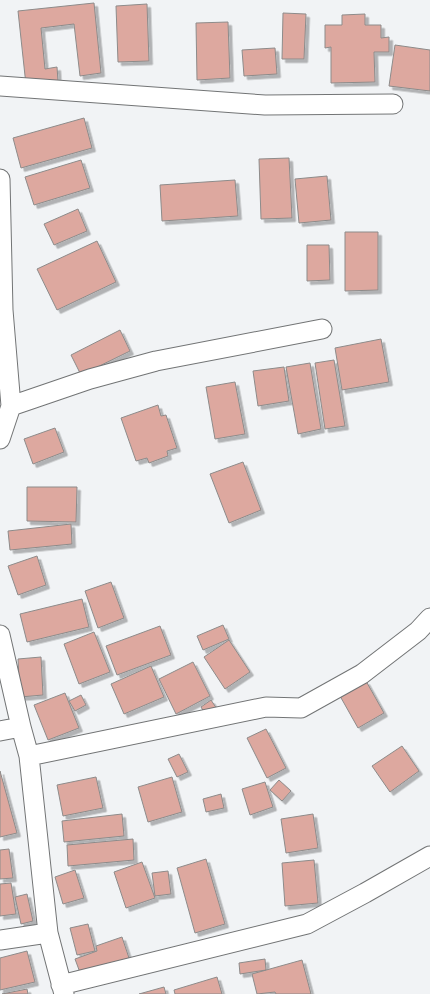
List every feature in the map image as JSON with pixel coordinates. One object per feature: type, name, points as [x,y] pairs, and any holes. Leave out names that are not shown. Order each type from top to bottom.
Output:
[{"type":"street","points":[[0,86],[265,105],[392,104]]},
{"type":"street","points":[[0,179],[2,310],[11,406],[0,439]]},
{"type":"street","points":[[11,406],[90,379],[156,360],[322,329]]},
{"type":"street","points":[[30,756],[266,707],[301,708],[362,674],[418,632],[430,618]]},
{"type":"street","points":[[0,635],[21,727],[30,756],[48,933],[63,990],[307,924],[430,856]]},
{"type":"street","points":[[0,731],[21,727]]},
{"type":"street","points":[[0,940],[48,933]]},
{"type":"building","points":[[94,3],[101,73],[80,76],[74,24],[41,28],[45,69],[57,67],[58,81],[26,85],[18,11]]},
{"type":"building","points":[[147,4],[149,61],[118,62],[116,6]]},
{"type":"building","points":[[283,13],[306,14],[304,59],[282,59]]},
{"type":"building","points":[[365,14],[365,25],[381,25],[381,38],[389,37],[389,52],[374,52],[375,82],[331,83],[331,47],[325,48],[325,25],[342,25],[342,15]]},
{"type":"building","points":[[228,22],[230,78],[197,80],[196,23]]},
{"type":"building","points":[[395,45],[430,50],[430,91],[389,86]]},
{"type":"building","points":[[275,48],[277,74],[244,76],[242,50]]},
{"type":"building","points":[[84,118],[92,148],[21,168],[13,138]]},
{"type":"building","points":[[289,158],[292,218],[261,219],[259,159]]},
{"type":"building","points":[[81,160],[90,188],[34,205],[25,177]]},
{"type":"building","points":[[327,176],[331,220],[299,223],[295,179]]},
{"type":"building","points":[[235,180],[238,216],[162,221],[160,185]]},
{"type":"building","points":[[78,209],[87,231],[54,245],[44,224]]},
{"type":"building","points":[[345,232],[378,232],[378,290],[345,291]]},
{"type":"building","points":[[97,241],[116,282],[57,310],[37,269]]},
{"type":"building","points":[[307,245],[329,245],[330,280],[307,281]]},
{"type":"building","points":[[120,330],[130,351],[81,375],[71,355]]},
{"type":"building","points":[[381,339],[389,382],[342,390],[335,348]]},
{"type":"building","points":[[334,360],[345,426],[325,429],[315,363]]},
{"type":"building","points":[[310,363],[321,429],[298,434],[286,367]]},
{"type":"building","points":[[284,367],[289,401],[258,406],[253,371]]},
{"type":"building","points":[[235,382],[245,434],[215,439],[206,387]]},
{"type":"building","points":[[158,405],[161,416],[166,415],[177,448],[167,451],[168,456],[149,463],[147,458],[136,461],[121,418]]},
{"type":"building","points":[[55,428],[64,452],[33,464],[24,439]]},
{"type":"building","points":[[243,462],[261,510],[229,523],[210,474]]},
{"type":"building","points":[[27,487],[77,487],[76,522],[27,521]]},
{"type":"building","points":[[71,524],[72,544],[10,550],[8,531]]},
{"type":"building","points":[[37,556],[46,585],[18,595],[8,566]]},
{"type":"building","points":[[111,582],[124,618],[98,628],[85,591]]},
{"type":"building","points":[[82,599],[89,627],[27,642],[20,614]]},
{"type":"building","points":[[223,625],[229,639],[203,650],[197,636]]},
{"type":"building","points":[[160,626],[171,655],[117,675],[106,646]]},
{"type":"building","points":[[94,632],[110,672],[79,684],[64,644]]},
{"type":"building","points":[[229,640],[250,672],[225,689],[204,657]]},
{"type":"building","points":[[41,657],[43,695],[20,697],[18,659]]},
{"type":"building","points":[[193,662],[210,696],[176,714],[159,679]]},
{"type":"building","points":[[151,666],[164,697],[124,714],[111,684]]},
{"type":"building","points":[[366,681],[384,713],[358,728],[340,696]]},
{"type":"building","points":[[65,693],[79,728],[48,740],[34,705]]},
{"type":"building","points":[[81,695],[86,705],[75,711],[69,701]]},
{"type":"building","points":[[211,700],[219,712],[208,719],[201,707]]},
{"type":"building","points":[[266,729],[286,768],[267,778],[247,738]]},
{"type":"building","points":[[402,746],[419,771],[390,792],[372,766]]},
{"type":"building","points":[[179,754],[188,772],[177,777],[168,759]]},
{"type":"building","points":[[0,771],[17,833],[0,837]]},
{"type":"building","points":[[96,777],[103,808],[63,816],[57,785]]},
{"type":"building","points":[[172,777],[182,812],[148,822],[138,787]]},
{"type":"building","points":[[279,780],[291,791],[282,801],[270,790]]},
{"type":"building","points":[[265,782],[273,807],[250,815],[242,789]]},
{"type":"building","points":[[221,794],[224,808],[206,812],[203,799]]},
{"type":"building","points":[[122,814],[124,836],[64,842],[62,821]]},
{"type":"building","points":[[313,814],[318,848],[286,853],[281,819]]},
{"type":"building","points":[[133,839],[134,860],[68,866],[67,845]]},
{"type":"building","points":[[9,849],[13,878],[0,879],[0,850]]},
{"type":"building","points":[[206,859],[225,924],[195,933],[177,868]]},
{"type":"building","points":[[314,860],[318,903],[285,906],[282,863]]},
{"type":"building","points":[[142,862],[155,898],[126,908],[114,872]]},
{"type":"building","points":[[75,870],[84,898],[63,904],[55,877]]},
{"type":"building","points":[[168,871],[171,894],[155,896],[152,873]]},
{"type":"building","points":[[11,883],[16,914],[0,916],[0,884]]},
{"type":"building","points":[[27,894],[33,921],[21,924],[15,897]]},
{"type":"building","points":[[88,924],[95,951],[77,955],[70,928]]},
{"type":"building","points":[[122,937],[130,961],[82,978],[75,959],[97,951],[96,946]]},
{"type":"building","points":[[27,951],[35,982],[0,990],[0,958]]},
{"type":"building","points":[[265,959],[266,970],[240,974],[239,963]]},
{"type":"building","points":[[302,960],[311,994],[276,994],[275,992],[257,994],[252,974]]},
{"type":"building","points":[[217,977],[222,994],[175,994],[174,990]]},
{"type":"building","points":[[164,987],[166,994],[139,994]]},
{"type":"building","points":[[27,989],[28,994],[2,994]]}]
